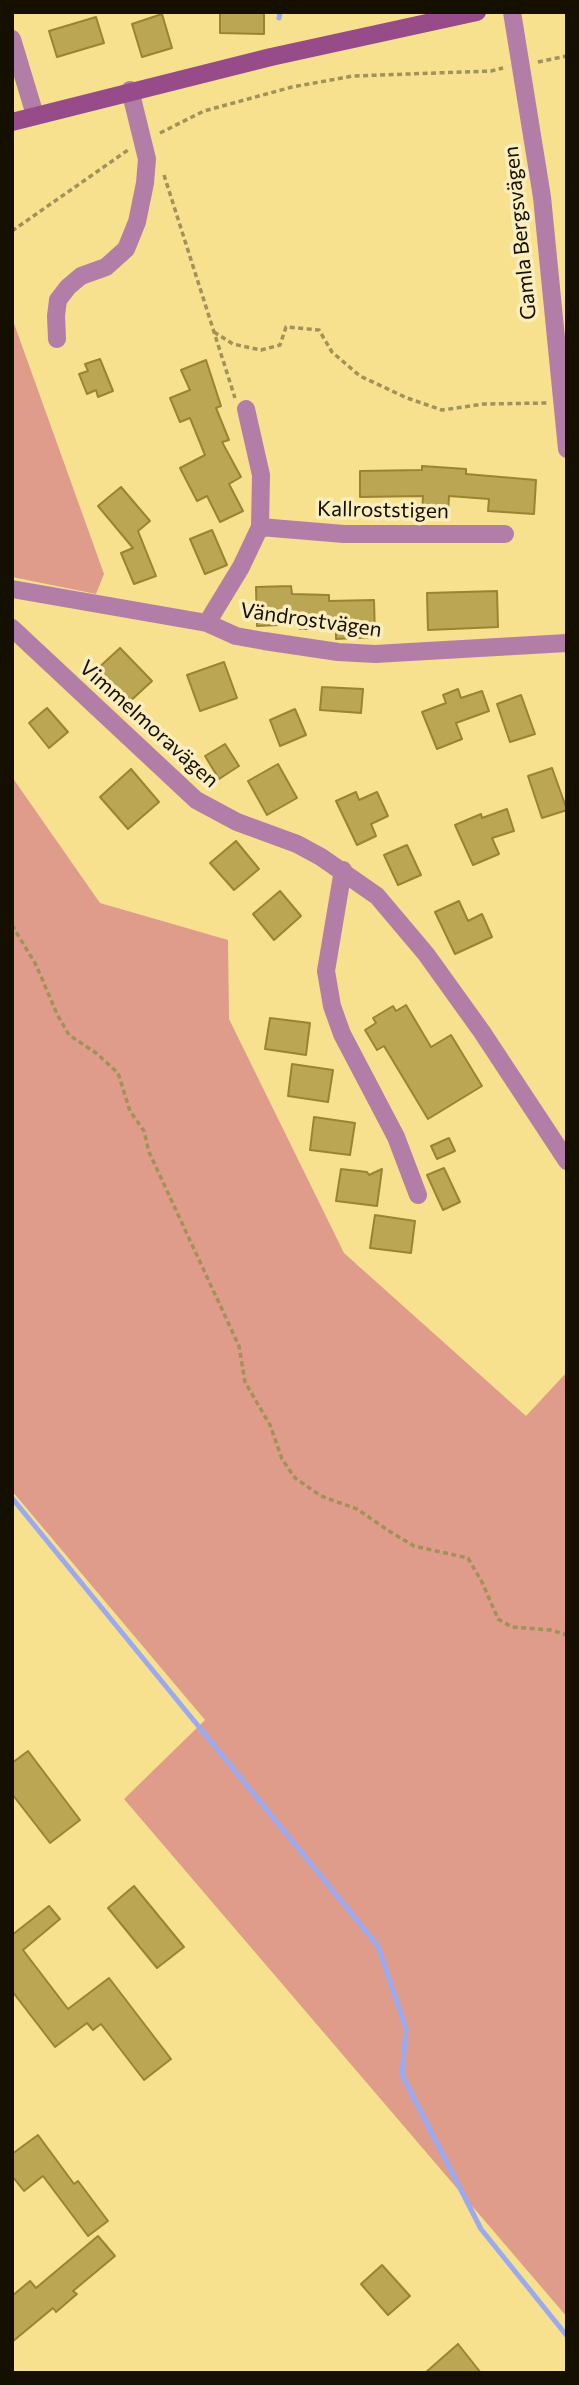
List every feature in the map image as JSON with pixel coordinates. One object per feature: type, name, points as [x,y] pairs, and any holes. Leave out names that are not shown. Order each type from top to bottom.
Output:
[{"type":"main road","points":[[12,121],[130,90],[477,12]]},
{"type":"street","name":"Gamla Bergsvägen","points":[[512,12],[542,197],[567,450]]},
{"type":"street","points":[[12,39],[35,116]]},
{"type":"street","points":[[57,339],[58,300],[81,276],[106,267],[126,249],[137,222],[147,159],[130,90]]},
{"type":"street","points":[[206,623],[241,567],[260,527],[259,460],[246,409]]},
{"type":"street","name":"Kallroststigen","points":[[260,527],[344,534],[505,534]]},
{"type":"street","name":"Vändrostvägen","points":[[12,589],[206,623],[236,636],[375,654],[567,643]]},
{"type":"street","name":"Vimmelmoravägen","points":[[12,628],[196,800],[237,822],[297,844],[343,870],[377,896],[426,954],[482,1032],[567,1161]]},
{"type":"street","points":[[343,870],[326,971],[332,1006],[342,1034],[396,1137],[418,1195]]},
{"type":"path","points":[[535,62],[567,56]]},
{"type":"path","points":[[149,138],[204,111],[292,87],[353,76],[491,71],[508,67]]},
{"type":"path","points":[[12,231],[129,149]]},
{"type":"path","points":[[162,168],[230,383]]},
{"type":"path","points":[[214,332],[233,344],[261,350],[280,345],[286,327],[319,330],[332,352],[360,376],[407,398],[442,410],[562,391]]},
{"type":"path","points":[[12,925],[36,965],[69,1035],[96,1053],[118,1073],[130,1111],[144,1131],[149,1152],[239,1346],[245,1382],[270,1425],[282,1459],[295,1478],[321,1496],[357,1509],[414,1546],[468,1558],[498,1619],[512,1627],[551,1630],[567,1635]]},
{"type":"shaded area","points":[[12,318],[104,574],[96,594],[12,577]]},
{"type":"shaded area","points":[[12,777],[100,903],[228,940],[229,1019],[344,1253],[526,1416],[567,1372],[567,2317],[124,1799],[205,1720],[12,1491]]},
{"type":"building","points":[[220,12],[264,12],[264,34],[220,33]]},
{"type":"building","points":[[162,14],[172,48],[142,57],[132,24]]},
{"type":"building","points":[[96,17],[104,43],[57,57],[49,31]]},
{"type":"building","points":[[100,359],[113,391],[98,397],[96,390],[87,394],[79,374],[88,371],[85,364]]},
{"type":"building","points":[[206,360],[221,406],[216,408],[229,440],[222,442],[241,477],[229,484],[243,511],[220,522],[207,496],[197,501],[180,468],[205,455],[190,418],[180,422],[170,398],[190,390],[181,370]]},
{"type":"building","points":[[422,466],[466,469],[466,474],[536,480],[534,514],[488,511],[489,499],[449,496],[448,514],[422,513],[423,496],[360,497],[360,471],[422,470]]},
{"type":"building","points":[[121,487],[150,521],[138,531],[156,576],[134,584],[121,553],[133,548],[98,506]]},
{"type":"building","points":[[212,530],[227,565],[205,574],[190,539]]},
{"type":"building","points":[[291,586],[292,594],[329,595],[329,601],[374,600],[375,637],[336,639],[336,629],[300,629],[300,624],[257,626],[256,587]]},
{"type":"building","points":[[497,591],[498,627],[428,630],[427,593]]},
{"type":"building","points":[[120,648],[152,681],[126,705],[94,672]]},
{"type":"building","points":[[224,662],[237,698],[200,711],[187,675]]},
{"type":"building","points":[[322,687],[363,689],[361,713],[320,710]]},
{"type":"building","points":[[458,689],[461,698],[482,691],[489,711],[456,723],[462,739],[437,749],[422,712],[446,703],[443,695]]},
{"type":"building","points":[[521,695],[535,734],[510,742],[497,704]]},
{"type":"building","points":[[47,708],[68,732],[49,748],[29,723]]},
{"type":"building","points":[[295,709],[306,735],[280,746],[270,720]]},
{"type":"building","points":[[225,744],[239,766],[219,779],[205,756]]},
{"type":"building","points":[[278,764],[297,798],[267,815],[248,781]]},
{"type":"building","points":[[552,768],[567,810],[542,818],[528,776]]},
{"type":"building","points":[[131,769],[159,802],[128,829],[100,797]]},
{"type":"building","points":[[356,792],[359,800],[377,792],[388,816],[371,824],[376,836],[357,845],[336,801]]},
{"type":"building","points":[[507,809],[514,831],[492,838],[499,854],[473,865],[455,825],[481,814],[482,818]]},
{"type":"building","points":[[236,841],[259,869],[234,890],[210,863]]},
{"type":"building","points":[[407,845],[421,875],[398,885],[384,855]]},
{"type":"building","points":[[280,891],[301,916],[274,940],[253,914]]},
{"type":"building","points":[[459,901],[468,921],[482,914],[492,937],[455,954],[435,912]]},
{"type":"building","points":[[406,1005],[431,1047],[451,1035],[482,1086],[428,1119],[384,1046],[377,1050],[365,1030],[376,1023],[373,1018],[393,1006],[396,1011]]},
{"type":"building","points":[[270,1018],[310,1023],[306,1055],[265,1049]]},
{"type":"building","points":[[292,1064],[333,1070],[328,1102],[288,1096]]},
{"type":"building","points":[[314,1117],[355,1123],[350,1155],[310,1150]]},
{"type":"building","points":[[449,1138],[455,1151],[437,1159],[431,1146]]},
{"type":"building","points":[[444,1168],[460,1202],[443,1210],[427,1175]]},
{"type":"building","points":[[341,1169],[367,1172],[369,1175],[382,1169],[377,1206],[336,1201]]},
{"type":"building","points":[[375,1215],[415,1221],[411,1253],[370,1248]]},
{"type":"building","points":[[28,1751],[80,1820],[50,1843],[12,1794],[12,1763]]},
{"type":"building","points":[[134,1886],[184,1947],[157,1968],[108,1908]]},
{"type":"building","points":[[49,1906],[60,1919],[23,1950],[68,2009],[109,1978],[171,2059],[144,2080],[101,2024],[93,2030],[87,2023],[55,2047],[12,1991],[12,1935]]},
{"type":"building","points":[[38,2135],[74,2184],[78,2181],[108,2221],[88,2236],[43,2176],[24,2191],[12,2176],[12,2154]]},
{"type":"building","points":[[98,2236],[115,2256],[73,2291],[77,2294],[56,2312],[53,2308],[12,2342],[12,2296],[30,2281],[36,2288]]},
{"type":"building","points":[[382,2265],[410,2296],[388,2315],[361,2284]]},
{"type":"building","points":[[458,2344],[481,2373],[425,2373]]},
{"type":"waterway","points":[[279,18],[280,12]]},
{"type":"waterway","points":[[12,1498],[378,1946],[406,2029],[402,2075],[481,2229],[567,2336]]}]
